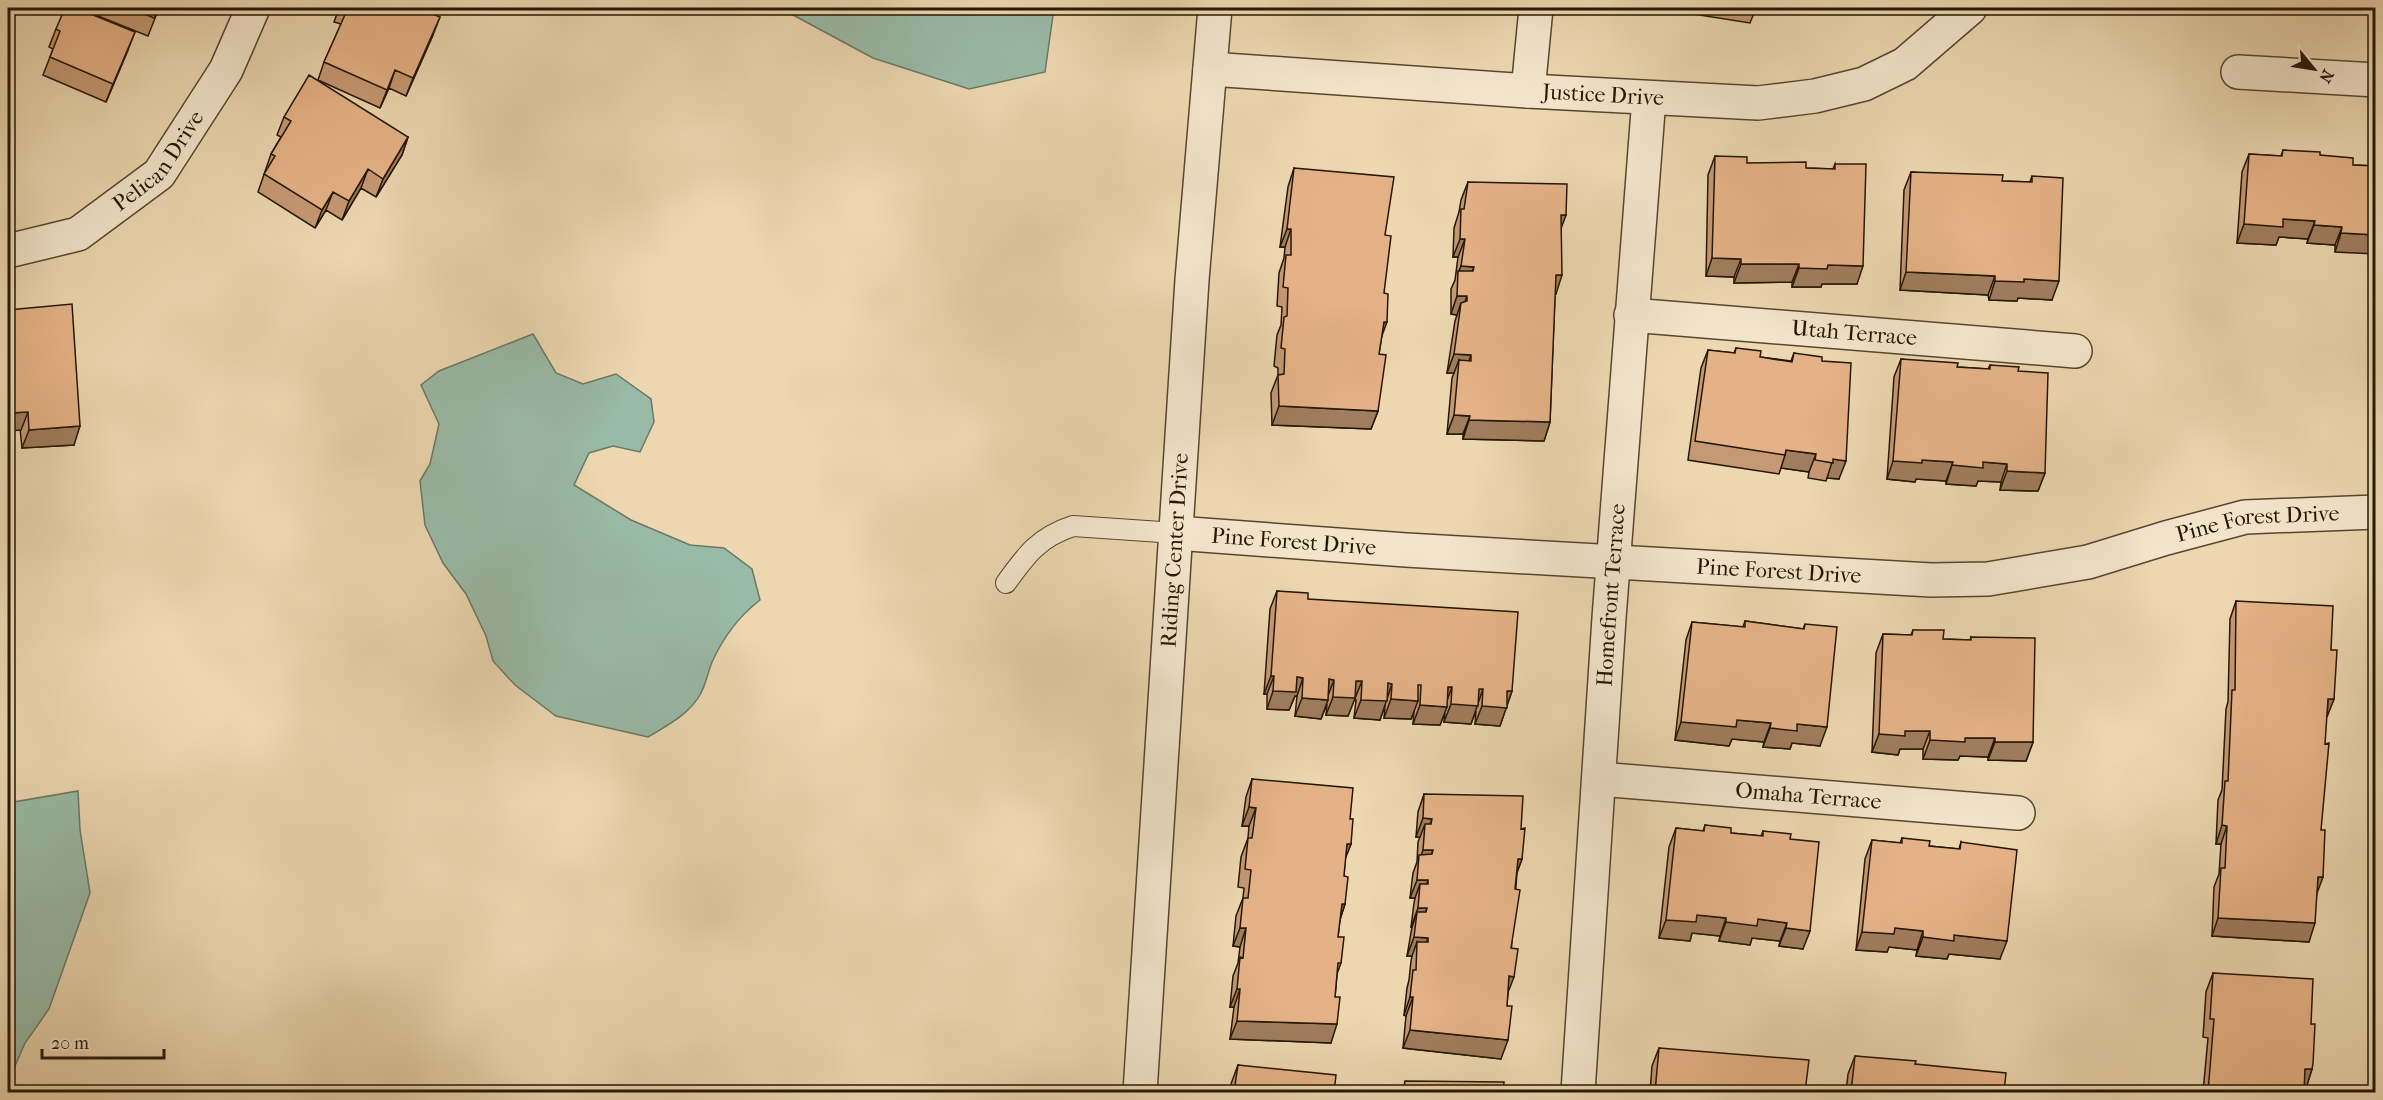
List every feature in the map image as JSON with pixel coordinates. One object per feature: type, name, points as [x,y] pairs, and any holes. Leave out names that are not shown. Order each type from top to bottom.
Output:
[{"type":"street","name":"Pelican Drive","points":[[8,250],[78,234],[159,174],[226,70],[253,8]]},
{"type":"street","name":"Riding Center Drive","points":[[1140,1092],[1192,280],[1215,8]]},
{"type":"street","points":[[1528,90],[1536,8]]},
{"type":"street","name":"Justice Drive","points":[[1210,69],[1758,103],[1815,96],[1864,84],[1905,64],[1970,8]]},
{"type":"street","points":[[2238,72],[2376,80]]},
{"type":"street","name":"Homefront Terrace","points":[[1578,1092],[1613,562],[1649,98]]},
{"type":"street","name":"Utah Terrace","points":[[1631,315],[2075,351]]},
{"type":"street","name":"Pine Forest Drive","points":[[1176,533],[1406,550],[1931,580],[1988,579],[2088,562],[2245,517],[2376,512]]},
{"type":"street","name":"Omaha Terrace","points":[[1599,778],[2018,813]]},
{"type":"lane","points":[[1006,583],[1038,542],[1057,531],[1073,526],[1176,533]]},
{"type":"shaded area","points":[[780,8],[1054,8],[1045,72],[969,89],[873,58]]},
{"type":"shaded area","points":[[533,334],[556,373],[583,384],[616,374],[651,399],[654,422],[640,452],[613,446],[589,453],[574,485],[631,520],[690,545],[724,548],[752,569],[760,600],[738,620],[726,636],[712,662],[703,689],[691,707],[648,737],[556,716],[515,685],[493,661],[486,636],[466,594],[443,563],[425,525],[420,481],[430,464],[439,424],[421,385],[439,371]]},
{"type":"shaded area","points":[[78,791],[80,830],[90,893],[49,1009],[25,1043],[8,1082],[8,803]]},
{"type":"building","points":[[65,8],[76,8],[135,32],[113,84],[50,57],[60,31],[56,29]]},
{"type":"building","points":[[130,8],[158,8],[154,18]]},
{"type":"building","points":[[348,8],[429,8],[428,12],[440,17],[413,78],[395,70],[387,90],[324,62]]},
{"type":"building","points":[[309,75],[408,137],[383,179],[368,169],[349,201],[333,192],[322,210],[264,174],[275,156],[271,154],[291,121],[284,117]]},
{"type":"building","points":[[2283,150],[2320,152],[2320,155],[2353,158],[2353,165],[2376,166],[2376,235],[2341,233],[2342,227],[2314,225],[2315,221],[2283,219],[2283,227],[2244,224],[2249,154],[2282,156]]},
{"type":"building","points":[[1715,156],[1747,157],[1747,163],[1806,162],[1806,168],[1835,169],[1835,164],[1866,164],[1863,266],[1828,265],[1827,269],[1799,268],[1799,264],[1741,264],[1741,259],[1712,258]]},
{"type":"building","points":[[1294,168],[1394,177],[1385,235],[1391,236],[1384,293],[1388,294],[1387,322],[1384,322],[1379,354],[1386,355],[1378,411],[1279,406],[1278,375],[1284,374],[1285,349],[1281,348],[1284,317],[1287,316],[1288,288],[1283,287],[1286,255],[1291,255],[1291,229],[1287,229]]},
{"type":"building","points":[[1911,172],[2003,175],[2002,181],[2032,182],[2032,176],[2063,178],[2059,281],[2024,279],[2024,282],[1995,281],[1995,276],[1906,272]]},
{"type":"building","points":[[1468,182],[1567,184],[1566,215],[1561,215],[1562,275],[1556,275],[1550,422],[1469,420],[1470,416],[1454,415],[1459,360],[1471,361],[1471,355],[1454,354],[1461,303],[1467,301],[1467,296],[1457,296],[1458,271],[1473,271],[1474,267],[1461,266],[1465,239],[1460,239],[1461,209],[1464,209]]},
{"type":"building","points":[[72,304],[80,426],[29,430],[28,412],[8,413],[8,310]]},
{"type":"building","points":[[1736,348],[1761,351],[1760,357],[1792,362],[1794,353],[1822,357],[1822,361],[1851,363],[1846,461],[1833,459],[1833,463],[1815,460],[1816,454],[1786,450],[1785,455],[1695,441],[1708,350],[1735,353]]},
{"type":"building","points":[[1901,359],[1958,363],[1957,367],[1990,369],[1990,365],[2019,367],[2018,371],[2048,373],[2045,473],[2007,471],[2007,464],[1983,462],[1983,468],[1952,465],[1953,462],[1893,461]]},
{"type":"building","points":[[1277,591],[1308,593],[1308,599],[1518,612],[1512,691],[1507,691],[1507,708],[1482,706],[1483,689],[1479,689],[1478,706],[1451,704],[1452,687],[1448,687],[1447,707],[1420,705],[1421,685],[1418,685],[1418,701],[1391,699],[1392,684],[1388,683],[1387,701],[1361,700],[1362,681],[1356,681],[1355,698],[1333,697],[1334,680],[1329,679],[1328,700],[1302,698],[1303,678],[1297,677],[1296,692],[1273,691],[1274,676],[1271,676]]},
{"type":"building","points":[[2236,601],[2333,606],[2331,650],[2337,650],[2334,699],[2328,699],[2325,744],[2329,743],[2321,830],[2325,830],[2323,877],[2318,877],[2315,923],[2218,918],[2221,868],[2225,868],[2227,826],[2222,825],[2225,781],[2228,781],[2232,690],[2235,690]]},
{"type":"building","points":[[1745,621],[1804,629],[1805,624],[1837,627],[1827,727],[1797,724],[1797,731],[1770,728],[1771,723],[1737,720],[1736,727],[1681,722],[1692,622],[1745,627]]},
{"type":"building","points":[[1913,630],[1944,630],[1943,639],[2035,638],[2033,742],[1995,742],[1995,738],[1965,738],[1965,742],[1930,740],[1930,731],[1905,731],[1905,736],[1879,734],[1883,634],[1912,635]]},
{"type":"building","points":[[1252,779],[1353,788],[1350,819],[1353,819],[1351,844],[1347,844],[1344,876],[1348,877],[1338,937],[1344,937],[1341,963],[1338,963],[1335,997],[1340,997],[1337,1024],[1237,1021],[1240,957],[1243,958],[1246,928],[1240,928],[1243,898],[1248,898],[1251,870],[1245,869],[1248,838],[1252,838],[1256,808],[1249,807]]},
{"type":"building","points":[[1424,794],[1523,796],[1521,829],[1525,828],[1522,859],[1518,859],[1515,889],[1520,890],[1511,948],[1518,949],[1514,977],[1509,976],[1507,1006],[1512,1006],[1508,1040],[1410,1030],[1413,997],[1410,997],[1413,970],[1416,970],[1417,942],[1428,942],[1428,938],[1414,937],[1417,912],[1426,912],[1427,908],[1418,908],[1420,884],[1428,884],[1428,880],[1417,880],[1419,855],[1432,854],[1433,850],[1423,850],[1425,824],[1431,824],[1432,819],[1423,818]]},
{"type":"building","points":[[1705,825],[1731,828],[1731,833],[1763,836],[1763,831],[1791,834],[1790,839],[1819,842],[1810,931],[1786,928],[1787,923],[1758,919],[1757,926],[1726,922],[1726,918],[1697,915],[1696,922],[1666,920],[1676,828],[1704,831]]},
{"type":"building","points":[[1902,838],[1930,841],[1929,846],[1960,849],[1961,842],[2017,850],[2007,941],[1954,935],[1954,941],[1923,937],[1923,931],[1895,928],[1894,934],[1862,932],[1872,840],[1902,843]]},
{"type":"building","points":[[2213,973],[2313,979],[2311,1024],[2315,1024],[2313,1064],[2312,1069],[2305,1069],[2304,1092],[2208,1092],[2214,1019],[2210,1019]]},
{"type":"building","points":[[1659,1048],[1809,1060],[1805,1092],[1655,1092]]},
{"type":"building","points":[[1855,1056],[1916,1061],[1915,1064],[2006,1073],[2004,1092],[1851,1092]]},
{"type":"building","points":[[1238,1065],[1336,1075],[1334,1092],[1234,1092]]},
{"type":"building","points":[[1405,1081],[1504,1082],[1503,1092],[1403,1092]]}]
